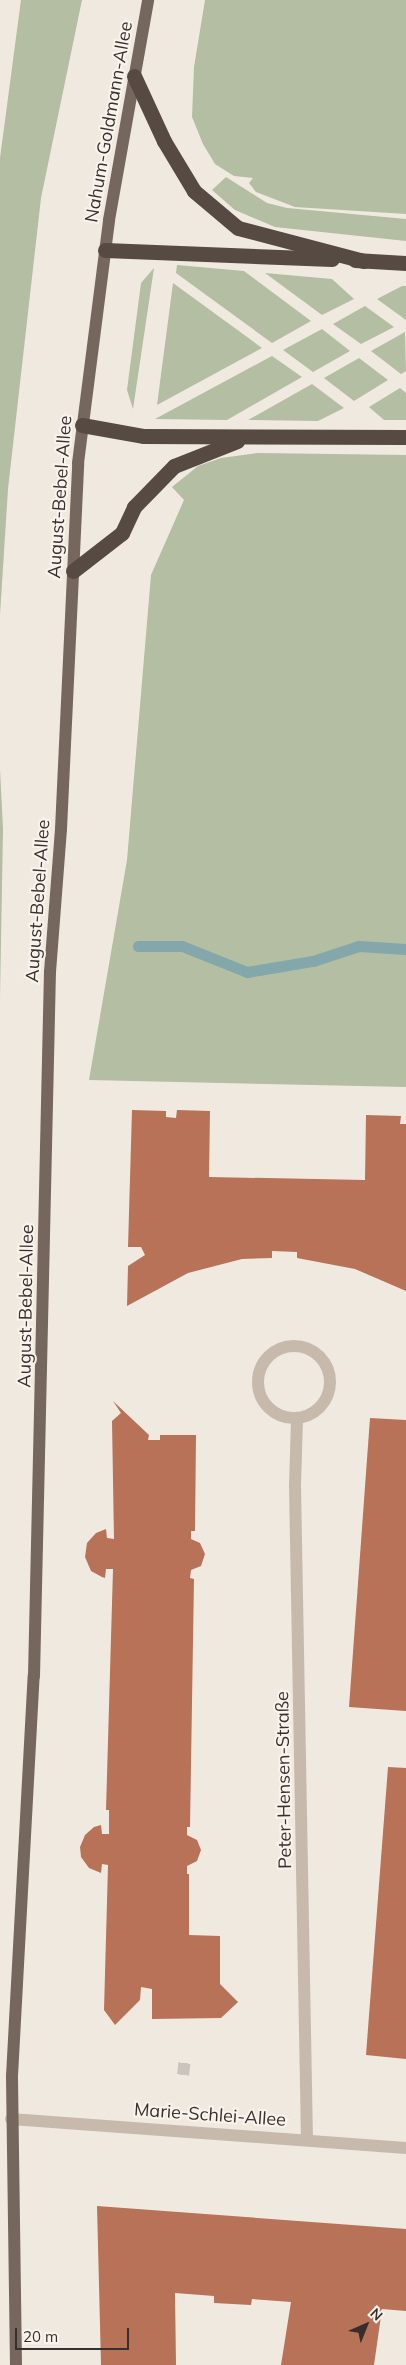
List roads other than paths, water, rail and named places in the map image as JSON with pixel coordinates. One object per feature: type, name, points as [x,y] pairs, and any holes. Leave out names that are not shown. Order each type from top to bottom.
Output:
[{"type":"highway","points":[[134,76],[164,141],[194,191],[238,228],[364,261]]},
{"type":"highway","points":[[105,250],[406,263]]},
{"type":"highway","points":[[82,425],[144,436],[406,437]]},
{"type":"highway","points":[[73,570],[122,534],[134,507],[174,466],[248,437]]},
{"type":"main road","name":"Nahum-Goldmann-Allee","points":[[105,250],[148,0]]},
{"type":"main road","name":"August-Bebel-Allee","points":[[16,2365],[11,2118],[19,1899],[34,1676],[50,972],[61,829],[82,425],[105,250]]},
{"type":"street","points":[[292,1345],[310,1350],[321,1357],[330,1376],[328,1396],[322,1406],[309,1416],[297,1419],[273,1412],[262,1400],[257,1388],[258,1375],[267,1358],[292,1345]]},
{"type":"street","name":"Peter-Hensen-Straße","points":[[297,1419],[296,1486],[307,2140]]},
{"type":"street","name":"Marie-Schlei-Allee","points":[[11,2118],[406,2148]]},
{"type":"waterway","points":[[138,946],[182,946],[247,972],[313,961],[359,946],[406,949]]},
{"type":"tunnel","points":[[183,2075],[185,2058]]}]
